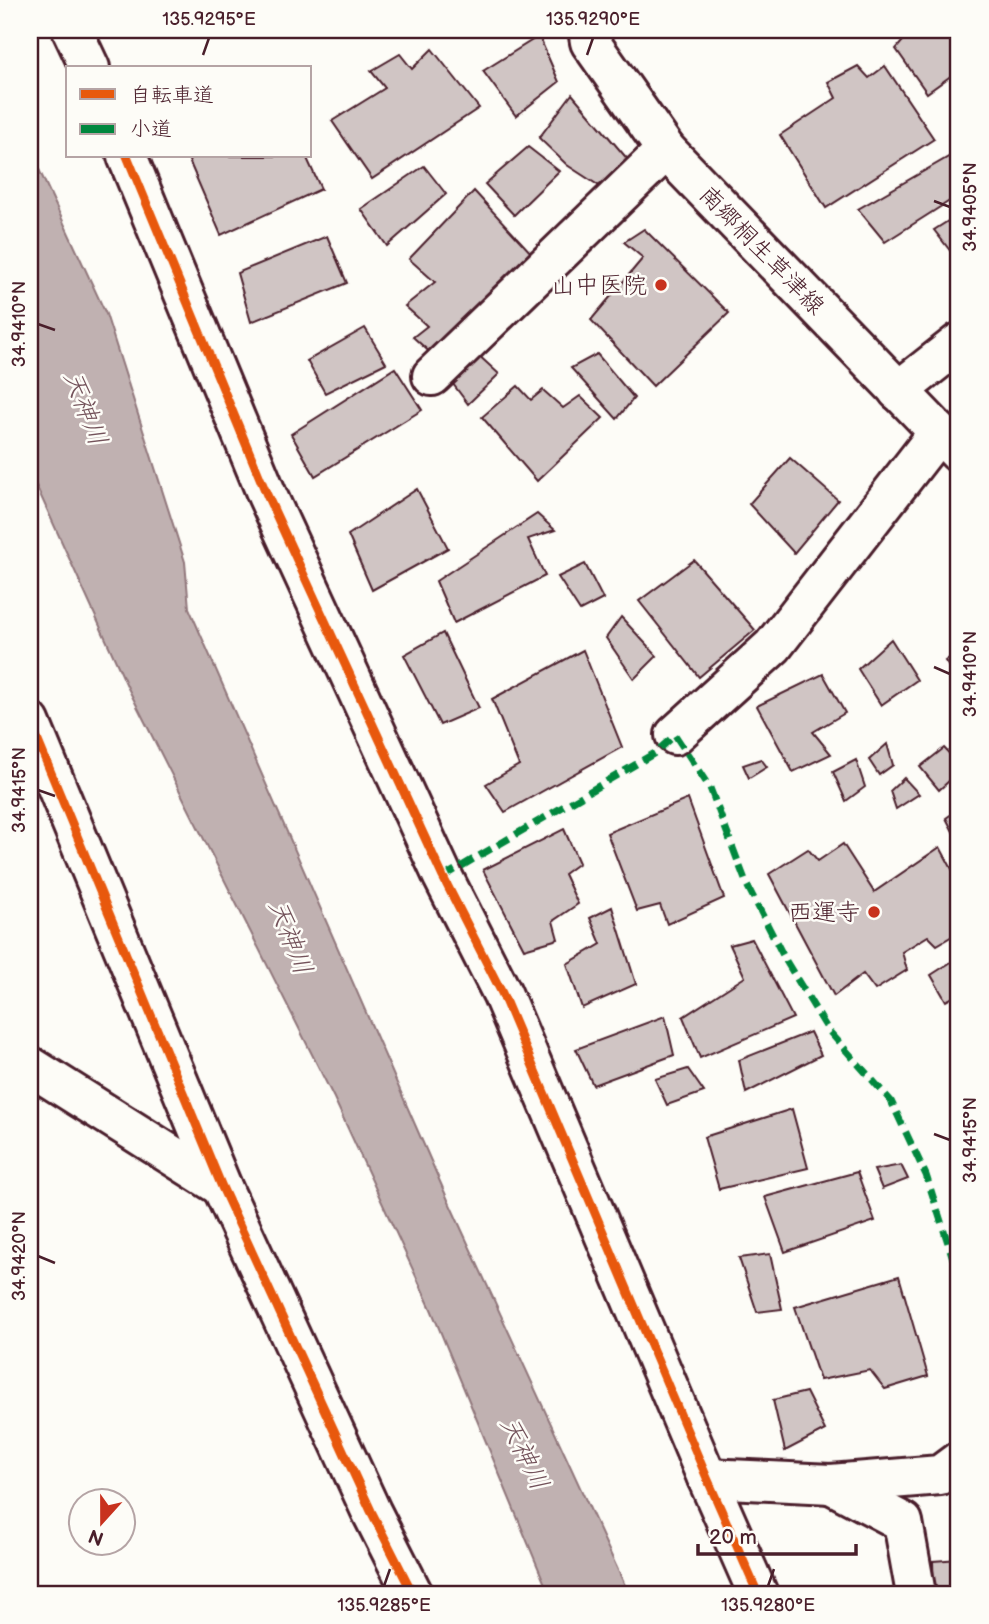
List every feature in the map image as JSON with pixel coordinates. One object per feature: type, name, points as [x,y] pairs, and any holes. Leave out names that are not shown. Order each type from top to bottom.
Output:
[{"type":"street","points":[[72,30],[89,66]]},
{"type":"street","name":"南郷桐生草津線","points":[[594,34],[666,150],[949,443]]},
{"type":"street","points":[[432,376],[666,150]]},
{"type":"street","points":[[128,158],[267,495],[443,877],[502,993],[706,1478],[758,1594]]},
{"type":"street","points":[[898,391],[959,343]]},
{"type":"street","points":[[675,735],[773,646],[949,443]]},
{"type":"street","points":[[30,722],[222,1187],[371,1511],[413,1594]]},
{"type":"street","points":[[30,1066],[222,1187]]},
{"type":"street","points":[[706,1478],[831,1484],[940,1475],[959,1461]]},
{"type":"street","points":[[831,1484],[903,1522],[916,1594]]},
{"type":"water","name":"天神川","points":[[30,150],[106,314],[185,562],[189,608],[448,1200],[629,1594],[549,1594],[431,1309],[334,1098],[128,688],[30,472]]},
{"type":"building","points":[[912,30],[954,30],[959,37],[959,70],[927,93],[896,49]]},
{"type":"building","points":[[539,36],[559,82],[516,116],[483,71]]},
{"type":"building","points":[[432,49],[479,108],[372,179],[332,121],[385,88],[371,71],[400,54],[412,69]]},
{"type":"building","points":[[858,66],[869,78],[885,66],[934,139],[826,208],[780,135],[836,98],[828,82]]},
{"type":"building","points":[[572,94],[630,162],[601,187],[567,165],[539,138]]},
{"type":"building","points":[[528,147],[559,171],[514,215],[485,184]]},
{"type":"building","points":[[959,151],[959,195],[885,242],[858,209]]},
{"type":"building","points":[[188,158],[307,158],[321,189],[221,235]]},
{"type":"building","points":[[424,166],[446,194],[387,246],[361,209]]},
{"type":"building","points":[[474,191],[533,255],[434,356],[413,337],[427,326],[405,306],[435,282],[409,259]]},
{"type":"building","points":[[959,214],[959,262],[934,230]]},
{"type":"building","name":"山中医院","points":[[644,229],[729,313],[653,386],[591,320],[643,258],[624,242]]},
{"type":"building","points":[[327,236],[347,283],[251,322],[237,273]]},
{"type":"building","points":[[365,328],[386,363],[325,393],[307,361]]},
{"type":"building","points":[[476,353],[499,374],[468,404],[453,384]]},
{"type":"building","points":[[597,354],[634,398],[617,419],[571,368]]},
{"type":"building","points":[[395,368],[422,410],[315,476],[291,434]]},
{"type":"building","points":[[518,386],[531,400],[543,390],[563,408],[580,396],[603,418],[537,481],[482,417]]},
{"type":"building","points":[[790,458],[838,500],[794,553],[749,504]]},
{"type":"building","points":[[417,489],[448,548],[372,590],[348,535]]},
{"type":"building","points":[[537,514],[555,530],[528,539],[545,576],[454,623],[436,581]]},
{"type":"building","points":[[694,560],[755,630],[699,677],[639,601]]},
{"type":"building","points":[[585,564],[603,599],[580,611],[558,577]]},
{"type":"building","points":[[621,617],[657,656],[634,679],[606,638]]},
{"type":"building","points":[[443,633],[479,708],[440,725],[404,655]]},
{"type":"building","points":[[891,639],[917,680],[881,705],[858,669]]},
{"type":"building","points":[[583,650],[622,747],[505,812],[486,784],[519,765],[492,699]]},
{"type":"building","points":[[959,651],[959,682],[945,661]]},
{"type":"building","points":[[823,674],[845,713],[813,732],[831,754],[793,772],[757,706]]},
{"type":"building","points":[[887,744],[893,765],[879,775],[869,760]]},
{"type":"building","points":[[944,748],[959,764],[959,772],[939,790],[920,767]]},
{"type":"building","points":[[761,759],[767,767],[749,778],[743,765]]},
{"type":"building","points":[[856,760],[865,787],[846,801],[833,772]]},
{"type":"building","points":[[904,778],[919,794],[896,809],[890,791]]},
{"type":"building","points":[[688,799],[724,898],[667,924],[660,905],[637,911],[607,833]]},
{"type":"building","points":[[959,809],[959,843],[946,818]]},
{"type":"building","points":[[564,829],[579,863],[564,874],[578,904],[553,921],[558,939],[524,949],[483,870]]},
{"type":"building","name":"西運寺","points":[[843,844],[874,892],[940,847],[959,882],[959,932],[937,945],[928,936],[902,952],[907,970],[875,990],[863,974],[834,996],[769,874],[808,849],[818,861]]},
{"type":"building","points":[[612,907],[636,984],[582,1008],[567,964],[601,944],[590,918]]},
{"type":"building","points":[[752,939],[793,1018],[700,1058],[683,1017],[745,977],[730,945]]},
{"type":"building","points":[[959,957],[959,994],[946,1001],[931,975]]},
{"type":"building","points":[[665,1016],[674,1055],[593,1085],[576,1049]]},
{"type":"building","points":[[810,1032],[821,1055],[746,1093],[739,1060]]},
{"type":"building","points":[[688,1069],[704,1092],[667,1105],[655,1079]]},
{"type":"building","points":[[792,1109],[808,1168],[719,1189],[704,1137]]},
{"type":"building","points":[[901,1165],[908,1179],[882,1189],[874,1170]]},
{"type":"building","points":[[857,1172],[875,1221],[785,1252],[765,1197]]},
{"type":"building","points":[[770,1254],[782,1309],[757,1312],[739,1258]]},
{"type":"building","points":[[899,1276],[928,1376],[885,1389],[870,1370],[820,1380],[795,1307]]},
{"type":"building","points":[[806,1392],[825,1430],[785,1451],[773,1400]]},
{"type":"building","points":[[959,1559],[959,1594],[934,1594],[933,1561]]},
{"type":"marked path","points":[[443,877],[655,753],[675,735],[710,788],[747,885],[786,961],[828,1030],[891,1101],[926,1175],[959,1277]]},
{"type":"cycle path","points":[[128,158],[267,495],[443,877],[502,993],[758,1594]]},
{"type":"cycle path","points":[[30,722],[222,1187],[371,1511],[413,1594]]},
{"type":"place","name":"山中医院","points":[[661,285]]},
{"type":"place","name":"西運寺","points":[[874,912]]}]
